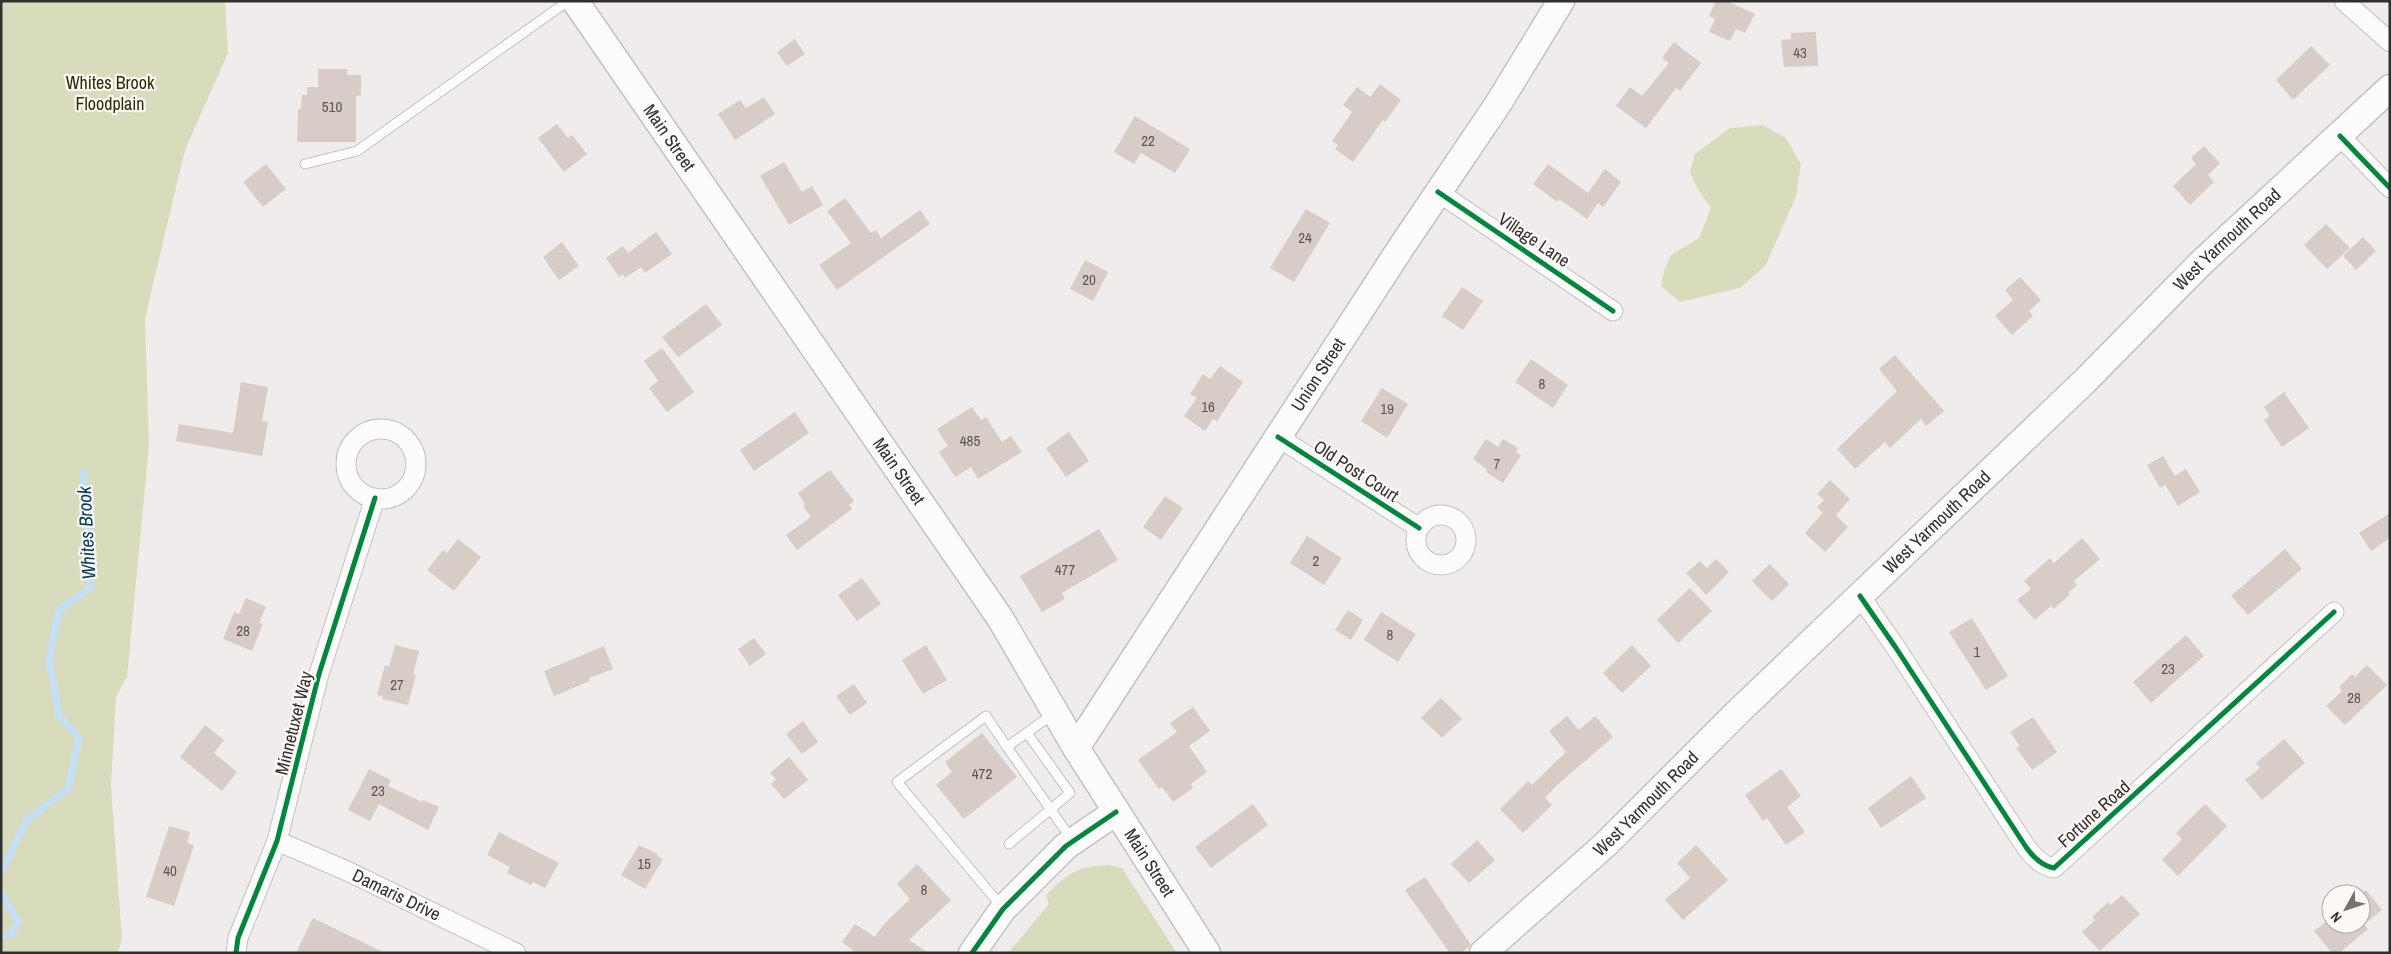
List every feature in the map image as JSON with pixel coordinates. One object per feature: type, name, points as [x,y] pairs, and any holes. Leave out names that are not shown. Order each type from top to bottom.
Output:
[{"type":"main road","name":"Main Street","points":[[575,1],[1000,618],[1076,748],[1207,953]]},
{"type":"main road","name":"Union Street","points":[[1076,748],[1438,192],[1498,104],[1561,1]]},
{"type":"main road","name":"West Yarmouth Road","points":[[1483,953],[1606,844],[1739,711],[2086,380],[2201,263],[2390,88]]},
{"type":"main road","points":[[972,953],[1003,909],[1072,841],[1116,812]]},
{"type":"street","points":[[2344,1],[2390,42]]},
{"type":"street","points":[[2340,136],[2390,188]]},
{"type":"street","name":"Village Lane","points":[[1438,192],[1613,311]]},
{"type":"street","name":"Old Post Court","points":[[1278,437],[1419,528]]},
{"type":"street","name":"Minnetuxet Way","points":[[236,953],[238,938],[277,841],[319,674],[375,498]]},
{"type":"street","name":"Fortune Road","points":[[1860,596],[2026,847],[2040,862],[2047,867],[2054,868],[2334,612]]},
{"type":"street","name":"Damaris Drive","points":[[277,841],[344,870],[516,953]]},
{"type":"lane","points":[[304,164],[357,151],[568,1]]},
{"type":"lane","points":[[1008,747],[1055,712]]},
{"type":"lane","points":[[1003,909],[898,782],[986,716],[1072,841]]},
{"type":"lane","points":[[1010,844],[1070,793],[1027,732]]},
{"type":"green space","name":"Whites Brook Floodplain","points":[[1,1],[225,1],[228,53],[185,150],[145,318],[149,445],[127,677],[116,697],[111,786],[122,939],[118,953],[1,953]]},
{"type":"green space","points":[[1763,125],[1786,138],[1801,164],[1796,196],[1766,265],[1740,288],[1680,302],[1661,286],[1664,271],[1671,255],[1699,238],[1711,208],[1697,188],[1690,172],[1695,154],[1730,128]]},
{"type":"green space","points":[[1110,865],[1122,868],[1177,953],[1008,953],[1049,904],[1046,895],[1061,881],[1081,869]]},
{"type":"building","points":[[1716,1],[1727,1],[1755,14],[1745,33],[1736,29],[1730,41],[1709,32],[1715,19],[1709,16]]},
{"type":"building","points":[[1816,32],[1818,66],[1784,67],[1781,40],[1791,39],[1791,33]]},
{"type":"building","points":[[795,39],[805,54],[787,66],[777,52]]},
{"type":"building","points":[[1674,42],[1701,63],[1680,91],[1676,88],[1646,128],[1616,106],[1630,87],[1642,96],[1669,63],[1662,58]]},
{"type":"building","points":[[2311,46],[2330,65],[2293,100],[2276,80]]},
{"type":"building","points":[[318,69],[347,69],[347,75],[361,75],[361,95],[356,96],[356,142],[297,142],[298,109],[301,109],[302,95],[307,95],[307,87],[318,87]]},
{"type":"building","points":[[1380,84],[1401,100],[1385,122],[1383,120],[1353,162],[1335,149],[1338,145],[1332,141],[1352,112],[1343,105],[1357,87],[1370,97]]},
{"type":"building","points":[[764,97],[775,114],[735,140],[718,114],[740,100],[746,108]]},
{"type":"building","points":[[1135,116],[1190,149],[1175,173],[1141,153],[1134,164],[1114,152]]},
{"type":"building","points":[[557,124],[568,138],[572,135],[587,154],[564,172],[538,138]]},
{"type":"building","points":[[2204,146],[2220,163],[2208,175],[2214,182],[2190,205],[2173,186],[2196,164],[2191,158]]},
{"type":"building","points":[[784,162],[802,192],[812,186],[823,205],[789,225],[760,176]]},
{"type":"building","points":[[266,164],[286,189],[263,207],[243,182]]},
{"type":"building","points":[[1548,164],[1588,193],[1605,169],[1621,182],[1603,207],[1598,203],[1587,219],[1559,199],[1557,202],[1533,184]]},
{"type":"building","points":[[845,198],[871,233],[876,230],[881,238],[920,210],[930,224],[837,290],[819,265],[851,243],[827,211]]},
{"type":"building","points":[[1306,209],[1330,223],[1294,282],[1270,268]]},
{"type":"building","points":[[2326,224],[2350,248],[2327,269],[2304,245]]},
{"type":"building","points":[[656,232],[672,254],[645,273],[641,267],[625,278],[623,274],[619,277],[606,258],[623,246],[628,253]]},
{"type":"building","points":[[2363,237],[2376,251],[2356,270],[2343,256]]},
{"type":"building","points":[[562,242],[579,266],[559,280],[543,257]]},
{"type":"building","points":[[1085,260],[1108,272],[1093,301],[1070,289]]},
{"type":"building","points":[[2020,277],[2041,300],[2029,311],[2033,316],[2012,335],[1995,316],[2013,300],[2005,290]]},
{"type":"building","points":[[1462,287],[1483,301],[1463,330],[1442,316]]},
{"type":"building","points":[[706,304],[722,325],[678,357],[662,337]]},
{"type":"building","points":[[662,348],[694,392],[667,412],[649,388],[658,381],[644,361]]},
{"type":"building","points":[[1895,355],[1944,411],[1926,426],[1921,419],[1890,448],[1885,442],[1855,469],[1837,449],[1897,391],[1879,369]]},
{"type":"building","points":[[1531,359],[1568,385],[1553,408],[1515,382]]},
{"type":"building","points":[[1220,366],[1243,382],[1217,421],[1213,419],[1205,431],[1184,416],[1197,398],[1190,394],[1203,374],[1210,379]]},
{"type":"building","points":[[241,382],[268,387],[262,421],[268,422],[262,456],[176,441],[179,424],[233,433]]},
{"type":"building","points":[[1382,388],[1408,404],[1387,438],[1361,421]]},
{"type":"building","points":[[2284,392],[2309,428],[2282,447],[2264,420],[2270,416],[2264,407]]},
{"type":"building","points":[[972,407],[981,420],[986,417],[1002,442],[1011,436],[1022,452],[978,479],[971,467],[955,477],[939,452],[948,446],[937,429]]},
{"type":"building","points":[[795,412],[809,433],[754,471],[740,450]]},
{"type":"building","points":[[1069,432],[1089,461],[1066,477],[1046,448]]},
{"type":"building","points":[[1486,439],[1498,447],[1503,439],[1518,448],[1516,452],[1521,455],[1503,483],[1486,472],[1487,469],[1473,459]]},
{"type":"building","points":[[2163,456],[2175,476],[2186,469],[2200,492],[2178,506],[2165,485],[2160,488],[2147,465]]},
{"type":"building","points":[[830,470],[854,501],[849,505],[852,509],[797,550],[786,535],[811,517],[803,506],[805,504],[798,493]]},
{"type":"building","points":[[1830,480],[1850,499],[1836,515],[1848,527],[1825,552],[1805,533],[1823,513],[1817,507],[1824,500],[1817,494]]},
{"type":"building","points":[[1165,496],[1183,508],[1161,540],[1143,527]]},
{"type":"building","points":[[2390,513],[2390,538],[2371,551],[2359,533]]},
{"type":"building","points":[[1099,529],[1118,560],[1062,593],[1065,599],[1042,612],[1020,576]]},
{"type":"building","points":[[1307,536],[1342,558],[1324,585],[1290,563]]},
{"type":"building","points":[[2082,538],[2100,559],[2074,581],[2077,585],[2069,592],[2070,594],[2054,609],[2051,606],[2035,620],[2017,600],[2031,589],[2024,581],[2050,558],[2054,563]]},
{"type":"building","points":[[458,539],[481,557],[454,591],[427,570],[443,550],[447,553]]},
{"type":"building","points":[[2285,549],[2302,569],[2248,615],[2231,596]]},
{"type":"building","points":[[1716,559],[1729,572],[1706,595],[1686,573],[1700,561],[1707,568]]},
{"type":"building","points":[[1770,564],[1789,584],[1772,601],[1752,581]]},
{"type":"building","points":[[862,578],[881,604],[857,621],[838,595]]},
{"type":"building","points":[[1690,588],[1712,611],[1678,643],[1657,620]]},
{"type":"building","points":[[246,598],[266,607],[259,623],[263,624],[252,651],[223,639],[234,612],[239,614]]},
{"type":"building","points":[[1348,610],[1363,620],[1351,640],[1335,630]]},
{"type":"building","points":[[1381,612],[1416,634],[1398,662],[1364,640]]},
{"type":"building","points":[[1972,618],[2008,676],[1986,690],[1949,632]]},
{"type":"building","points":[[2186,635],[2204,656],[2151,703],[2133,682]]},
{"type":"building","points":[[754,638],[766,654],[750,666],[738,649]]},
{"type":"building","points":[[395,645],[419,651],[413,675],[416,675],[408,705],[382,699],[383,696],[377,695],[385,665],[389,667]]},
{"type":"building","points":[[926,645],[947,680],[923,694],[902,660]]},
{"type":"building","points":[[1632,645],[1651,666],[1622,693],[1603,673]]},
{"type":"building","points":[[604,646],[613,669],[589,678],[590,681],[554,696],[544,671]]},
{"type":"building","points":[[2367,665],[2387,685],[2345,725],[2326,706],[2342,691],[2339,687],[2352,674],[2355,677]]},
{"type":"building","points":[[854,684],[867,703],[850,715],[836,696]]},
{"type":"building","points":[[1441,698],[1462,719],[1442,738],[1421,718]]},
{"type":"building","points":[[1193,707],[1210,731],[1189,746],[1207,772],[1191,784],[1193,788],[1173,802],[1162,787],[1159,789],[1138,760],[1177,732],[1170,723]]},
{"type":"building","points":[[1567,716],[1579,730],[1595,716],[1613,737],[1556,786],[1545,798],[1552,805],[1523,833],[1500,809],[1528,781],[1532,785],[1566,752],[1549,731]]},
{"type":"building","points":[[2033,717],[2057,752],[2032,770],[2016,748],[2020,746],[2010,732]]},
{"type":"building","points":[[803,721],[818,742],[802,754],[786,734]]},
{"type":"building","points":[[205,725],[224,740],[214,753],[237,772],[222,791],[180,757]]},
{"type":"building","points":[[982,733],[1017,777],[964,819],[936,785],[952,772],[945,762]]},
{"type":"building","points":[[2284,739],[2305,763],[2262,800],[2245,780],[2260,768],[2256,763]]},
{"type":"building","points":[[789,757],[808,780],[784,799],[771,784],[776,779],[770,773]]},
{"type":"building","points":[[369,769],[391,780],[388,786],[422,802],[423,800],[439,807],[428,830],[379,804],[370,821],[348,810]]},
{"type":"building","points":[[1781,769],[1801,796],[1787,807],[1805,832],[1786,845],[1767,818],[1763,821],[1745,795]]},
{"type":"building","points":[[1911,776],[1926,798],[1881,828],[1868,808]]},
{"type":"building","points":[[1253,804],[1268,825],[1211,868],[1195,847]]},
{"type":"building","points":[[2205,804],[2227,826],[2178,876],[2162,860],[2182,839],[2176,833]]},
{"type":"building","points":[[169,826],[190,832],[187,843],[194,845],[174,906],[146,897]]},
{"type":"building","points":[[499,832],[559,863],[545,888],[533,882],[531,885],[507,873],[510,867],[487,855]]},
{"type":"building","points":[[1477,840],[1495,860],[1469,883],[1451,864]]},
{"type":"building","points":[[639,845],[658,854],[657,856],[663,859],[645,889],[621,875]]},
{"type":"building","points":[[1696,845],[1728,880],[1683,920],[1665,900],[1690,878],[1677,863]]},
{"type":"building","points":[[917,864],[951,900],[909,940],[928,953],[856,953],[842,942],[855,924],[875,937],[883,925],[910,899],[897,884]]},
{"type":"building","points":[[1425,877],[1471,945],[1461,953],[1450,953],[1405,890]]},
{"type":"building","points":[[2122,895],[2140,914],[2100,951],[2082,932],[2095,920],[2092,917],[2108,902],[2111,905]]},
{"type":"building","points":[[2371,896],[2382,910],[2371,919]]},
{"type":"building","points":[[313,918],[385,953],[296,953]]},
{"type":"building","points":[[2321,926],[2321,934],[2362,934],[2339,953],[2332,953],[2314,931]]},
{"type":"waterway","name":"Whites Brook","points":[[1,872],[27,820],[68,789],[79,738],[59,716],[49,659],[59,610],[91,587],[83,472]]},
{"type":"waterway","name":"Whites Brook","points":[[1,892],[18,921],[11,935],[1,936]]},
{"type":"cycle path","points":[[2340,136],[2390,188]]},
{"type":"cycle path","points":[[1438,192],[1613,311]]},
{"type":"cycle path","points":[[1278,437],[1419,528]]},
{"type":"cycle path","points":[[236,953],[238,938],[277,841],[319,674],[375,498]]},
{"type":"cycle path","points":[[1860,596],[2026,847],[2038,860],[2054,868],[2334,612]]},
{"type":"cycle path","points":[[972,953],[1003,909],[1066,846],[1116,812]]}]
